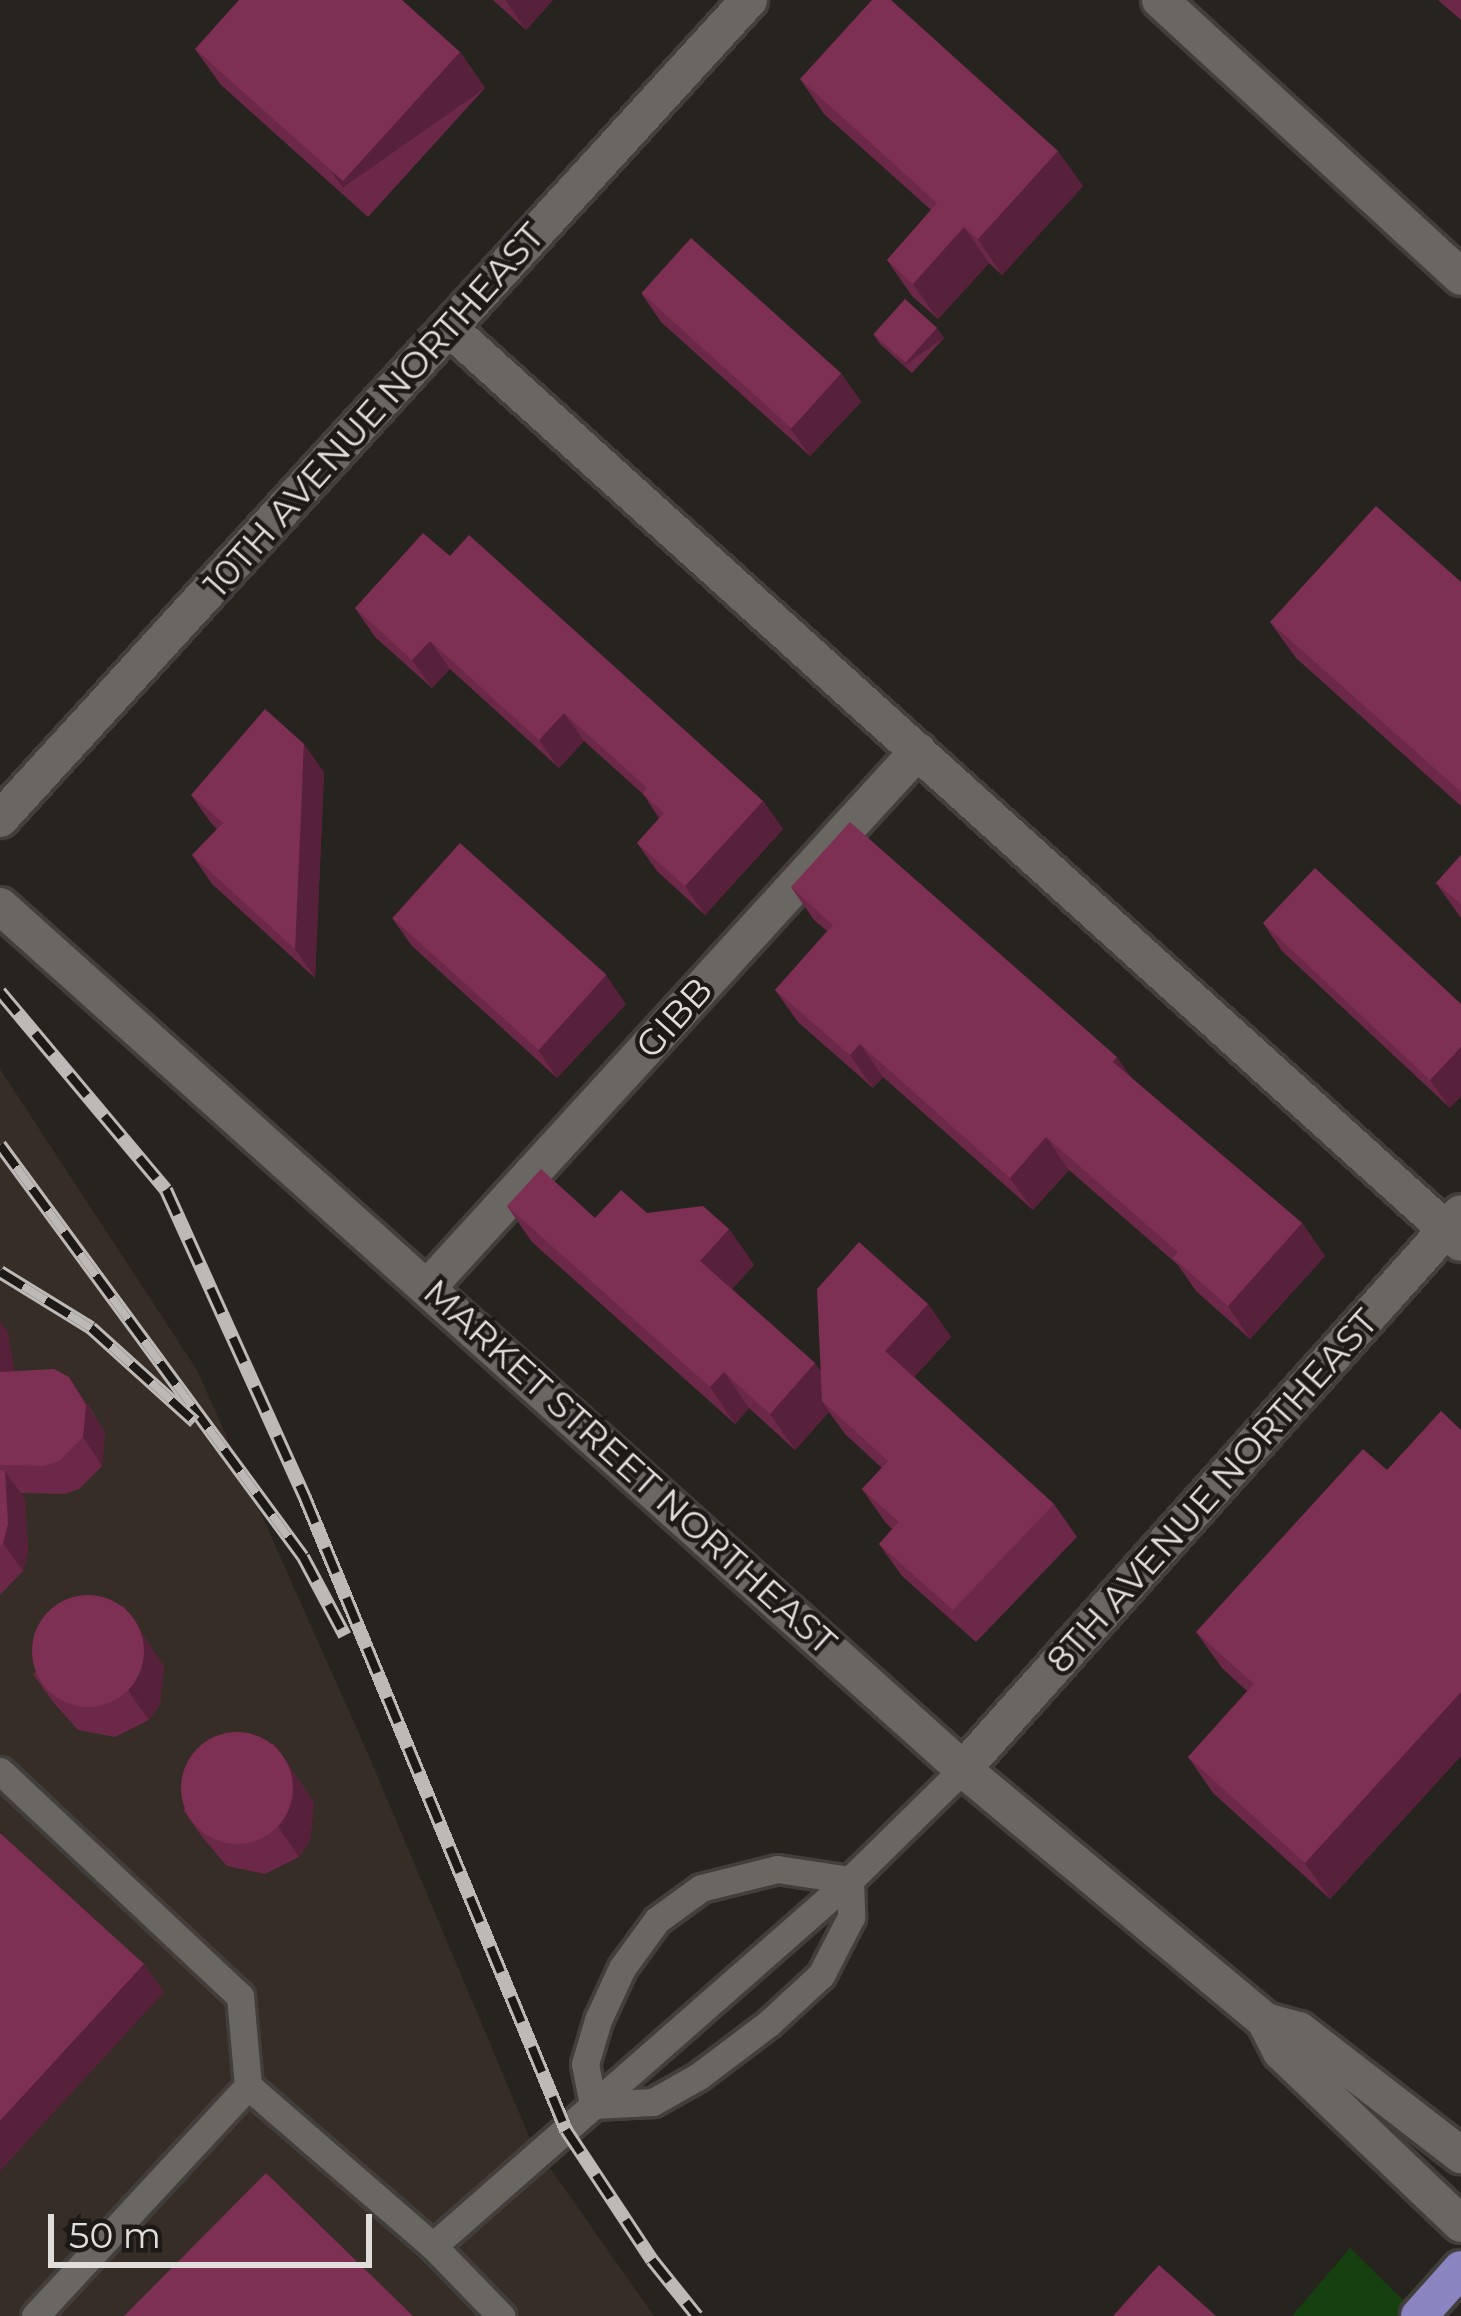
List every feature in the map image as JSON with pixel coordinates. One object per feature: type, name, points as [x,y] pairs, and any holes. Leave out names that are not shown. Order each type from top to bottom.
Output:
[{"type":"highway","points":[[1419,2316],[1461,2269]]},
{"type":"street","name":"10TH AVENUE NORTHEAST","points":[[0,819],[748,0]]},
{"type":"street","points":[[1160,0],[1461,277]]},
{"type":"street","points":[[448,328],[1456,1229]]},
{"type":"street","name":"GIBB","points":[[429,1286],[918,751]]},
{"type":"street","name":"MARKET STREET NORTHEAST","points":[[0,906],[963,1768],[1265,2021],[1281,2052],[1461,2224]]},
{"type":"street","name":"8TH AVENUE NORTHEAST","points":[[963,1768],[1456,1229]]},
{"type":"street","name":"MARKET STREET NORTHEAST","points":[[1265,2021],[1299,2030],[1461,2155]]},
{"type":"lane","points":[[433,2246],[850,1880],[963,1768]]},
{"type":"lane","points":[[0,1771],[240,1996],[248,2086],[433,2246],[501,2316]]},
{"type":"lane","points":[[593,2105],[585,2064],[598,2020],[622,1968],[657,1920],[701,1888],[777,1869],[850,1880]]},
{"type":"lane","points":[[593,2105],[653,2102],[769,2023],[821,1975],[840,1943],[851,1917],[850,1880]]},
{"type":"lane","points":[[35,2316],[248,2086]]},
{"type":"shaded area","points":[[0,1069],[197,1370],[369,1756],[531,2141],[654,2316],[0,2316]]},
{"type":"green space","points":[[1350,2248],[1419,2316],[1292,2316]]},
{"type":"building","points":[[239,0],[402,0],[460,52],[343,181],[195,49]]},
{"type":"building","points":[[872,0],[891,0],[1058,151],[978,239],[964,227],[913,284],[887,260],[937,203],[800,79]]},
{"type":"building","points":[[691,238],[841,373],[792,428],[641,293]]},
{"type":"building","points":[[905,299],[937,328],[906,363],[874,334]]},
{"type":"building","points":[[1376,506],[1461,582],[1461,792],[1270,622]]},
{"type":"building","points":[[423,533],[450,556],[469,535],[763,801],[685,886],[637,843],[664,813],[643,794],[647,788],[564,713],[539,740],[430,641],[412,660],[355,608]]},
{"type":"building","points":[[265,709],[304,744],[295,949],[192,855],[223,823],[191,795]]},
{"type":"building","points":[[850,822],[1117,1057],[1113,1062],[1302,1223],[1228,1306],[1173,1258],[1178,1252],[1046,1137],[1010,1178],[860,1044],[850,1055],[775,990],[833,925],[791,887]]},
{"type":"building","points":[[460,843],[606,975],[539,1050],[392,918]]},
{"type":"building","points":[[1461,855],[1461,904],[1436,883]]},
{"type":"building","points":[[1315,868],[1461,1004],[1461,1047],[1430,1080],[1263,923]]},
{"type":"building","points":[[541,1169],[595,1218],[621,1190],[647,1213],[703,1206],[729,1229],[700,1261],[815,1363],[770,1414],[724,1372],[710,1387],[507,1206]]},
{"type":"building","points":[[859,1242],[928,1304],[885,1351],[1054,1504],[953,1610],[879,1544],[899,1522],[862,1489],[888,1461],[822,1401],[817,1289]]},
{"type":"building","points":[[54,1369],[69,1377],[86,1405],[83,1437],[59,1461],[44,1466],[0,1465],[0,1372]]},
{"type":"building","points":[[1441,1411],[1461,1430],[1461,1692],[1305,1863],[1188,1757],[1254,1684],[1196,1632],[1363,1449],[1387,1470]]},
{"type":"building","points":[[0,1470],[5,1471],[8,1524],[0,1546]]},
{"type":"building","points":[[88,1595],[110,1599],[128,1611],[140,1629],[144,1651],[140,1673],[128,1691],[110,1703],[88,1707],[66,1703],[48,1691],[36,1673],[32,1651],[36,1629],[48,1611],[66,1599]]},
{"type":"building","points":[[237,1732],[259,1736],[277,1748],[289,1766],[293,1788],[289,1810],[277,1828],[259,1840],[237,1844],[215,1840],[197,1828],[185,1810],[181,1788],[185,1766],[197,1748],[215,1736]]},
{"type":"building","points":[[0,1833],[144,1964],[0,2121]]},
{"type":"building","points":[[266,2173],[413,2316],[124,2316]]},
{"type":"building","points":[[1159,2265],[1216,2316],[1113,2316]]},
{"type":"railway","points":[[0,992],[166,1190],[305,1498],[566,2130],[652,2260],[697,2316]]},
{"type":"railway","points":[[0,1145],[303,1557],[345,1636]]},
{"type":"railway","points":[[0,1272],[91,1328],[195,1422]]}]
